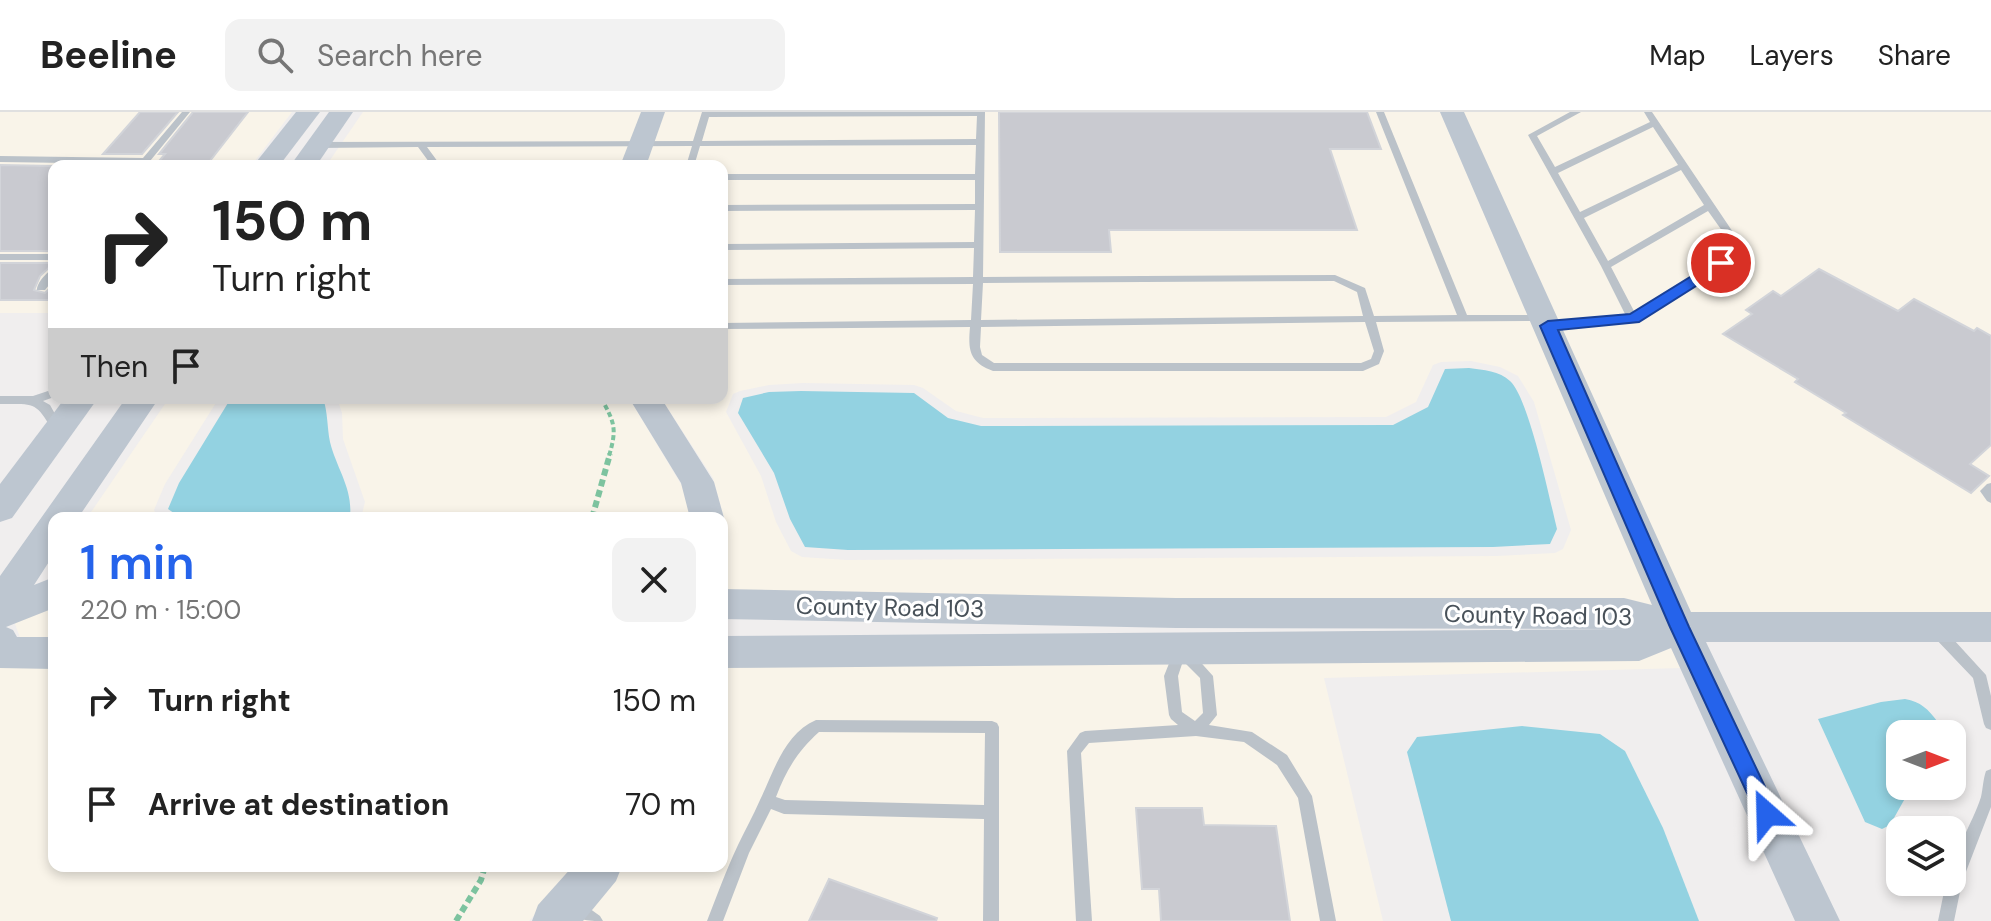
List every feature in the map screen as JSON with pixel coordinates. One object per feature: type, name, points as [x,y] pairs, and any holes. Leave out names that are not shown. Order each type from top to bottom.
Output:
[{"type":"street","points":[[271,160],[308,112]]},
{"type":"street","points":[[307,160],[341,112]]},
{"type":"street","points":[[637,155],[653,112]]},
{"type":"street","points":[[1452,112],[1680,627],[1818,921]]},
{"type":"street","points":[[0,509],[78,404]]},
{"type":"street","points":[[64,512],[139,404]]},
{"type":"street","points":[[649,404],[697,482],[705,512]]},
{"type":"street","points":[[0,605],[48,536]]},
{"type":"street","points":[[0,614],[48,594]]},
{"type":"street","name":"County Road 103","points":[[728,604],[1176,613],[1624,613],[1680,627]]},
{"type":"street","points":[[1176,613],[1181,650]]},
{"type":"street","points":[[1680,627],[1991,627]]},
{"type":"street","name":"County Road 103","points":[[728,652],[1639,645],[1680,627]]},
{"type":"street","points":[[0,641],[4,653],[48,653]]},
{"type":"street","points":[[573,915],[598,872]]},
{"type":"lane","points":[[146,160],[186,112]]},
{"type":"lane","points":[[692,160],[706,113],[981,112],[979,245],[978,280],[977,323],[975,351],[981,362],[993,367],[1363,367],[1375,361],[1379,351],[1361,290],[1335,278],[978,280],[728,282]]},
{"type":"lane","points":[[1380,112],[1463,318]]},
{"type":"lane","points":[[1577,112],[1532,135],[1633,319]]},
{"type":"lane","points":[[728,326],[1633,319],[1740,250],[1648,112]]},
{"type":"lane","points":[[1552,172],[1655,123]]},
{"type":"lane","points":[[318,145],[420,144],[637,155],[697,143],[980,142]]},
{"type":"lane","points":[[420,144],[433,160]]},
{"type":"lane","points":[[0,159],[48,160]]},
{"type":"lane","points":[[1578,217],[1683,166]]},
{"type":"lane","points":[[728,177],[980,177]]},
{"type":"lane","points":[[1606,266],[1709,206]]},
{"type":"lane","points":[[728,208],[979,207]]},
{"type":"lane","points":[[728,247],[979,245]]},
{"type":"lane","points":[[0,257],[48,257]]},
{"type":"lane","points":[[41,288],[48,279]]},
{"type":"lane","points":[[0,400],[33,400],[48,395]]},
{"type":"lane","points":[[33,400],[46,408],[58,430]]},
{"type":"lane","points":[[1991,487],[1986,491],[1991,498]]},
{"type":"lane","points":[[1933,627],[1985,678],[1991,724]]},
{"type":"lane","points":[[1181,650],[1206,676],[1210,715],[1196,730],[1176,715],[1171,676],[1181,650]]},
{"type":"lane","points":[[715,921],[743,850],[768,800],[782,760],[795,743],[816,726],[992,727],[991,921]]},
{"type":"lane","points":[[1084,921],[1074,751],[1085,737],[1196,730],[1247,736],[1282,760],[1305,796],[1328,921]]},
{"type":"lane","points":[[1946,921],[1954,882],[1989,794],[1991,776]]},
{"type":"lane","points":[[768,800],[784,807],[991,812]]},
{"type":"path","points":[[594,512],[615,435],[614,421],[604,404]]},
{"type":"path","points":[[456,921],[483,872]]},
{"type":"shaded area","points":[[0,112],[292,112],[256,160],[48,160],[48,313],[0,313]]},
{"type":"shaded area","points":[[363,112],[642,112],[623,160],[330,160]]},
{"type":"shaded area","points":[[664,112],[1440,112],[1655,609],[728,592],[728,512],[722,512],[713,478],[665,404],[728,404],[728,160],[647,160]],"holes":[[[1471,361],[1500,367],[1518,376],[1534,402],[1571,530],[1563,549],[1555,553],[1497,556],[847,560],[802,557],[791,551],[776,522],[761,476],[726,412],[733,394],[740,391],[803,383],[914,385],[956,411],[983,418],[1386,417],[1416,402],[1433,365],[1441,362]]]},
{"type":"shaded area","points":[[1463,112],[1991,112],[1991,615],[1691,614]]},
{"type":"shaded area","points":[[165,404],[215,404],[165,484],[155,512],[91,512]]},
{"type":"shaded area","points":[[339,404],[633,404],[682,486],[689,512],[362,512],[365,502],[343,439]]},
{"type":"shaded area","points":[[48,606],[48,640],[21,640],[15,624],[19,617]]},
{"type":"shaded area","points":[[1672,647],[1681,668],[1324,678],[1383,921],[575,921],[618,872],[728,872],[728,665],[1645,658]]},
{"type":"shaded area","points":[[0,666],[48,666],[48,872],[574,872],[529,921],[0,921]]},
{"type":"water","points":[[1469,368],[1501,375],[1517,391],[1531,428],[1557,529],[1550,544],[1493,547],[848,550],[805,547],[790,519],[774,473],[738,413],[743,398],[769,392],[914,393],[948,418],[981,426],[1393,425],[1428,407],[1445,369]]},
{"type":"water","points":[[227,404],[325,404],[330,442],[347,487],[350,512],[172,512],[168,509],[179,483]]},
{"type":"water","points":[[1905,699],[1920,704],[1936,720],[1886,720],[1886,800],[1904,800],[1895,816],[1886,816],[1886,827],[1882,829],[1865,822],[1818,719],[1881,702]]},
{"type":"water","points":[[1522,726],[1600,734],[1625,751],[1663,828],[1699,921],[1451,921],[1407,752],[1417,737]]},
{"type":"building","points":[[140,112],[178,112],[142,154],[103,154]]},
{"type":"building","points":[[193,112],[248,112],[211,160],[160,160],[165,154],[159,154]]},
{"type":"building","points":[[999,112],[1367,112],[1381,149],[1330,149],[1357,230],[1109,230],[1111,252],[1000,252]]},
{"type":"building","points":[[0,165],[48,166],[48,251],[0,251]]},
{"type":"building","points":[[0,263],[48,263],[48,269],[40,276],[34,290],[45,293],[48,290],[48,300],[0,300]]},
{"type":"building","points":[[1819,269],[1898,311],[1914,299],[1974,331],[1977,328],[1991,336],[1991,445],[1970,464],[1989,476],[1971,493],[1843,415],[1846,413],[1795,382],[1798,379],[1723,334],[1752,314],[1746,310],[1773,291],[1781,296]]},
{"type":"building","points":[[1136,808],[1202,808],[1204,825],[1276,826],[1290,921],[1161,921],[1159,889],[1142,889]]},
{"type":"building","points":[[829,879],[937,918],[936,921],[809,921]]},
{"type":"route","points":[[1721,263],[1633,319],[1548,326],[1680,627],[1767,814]]}]
